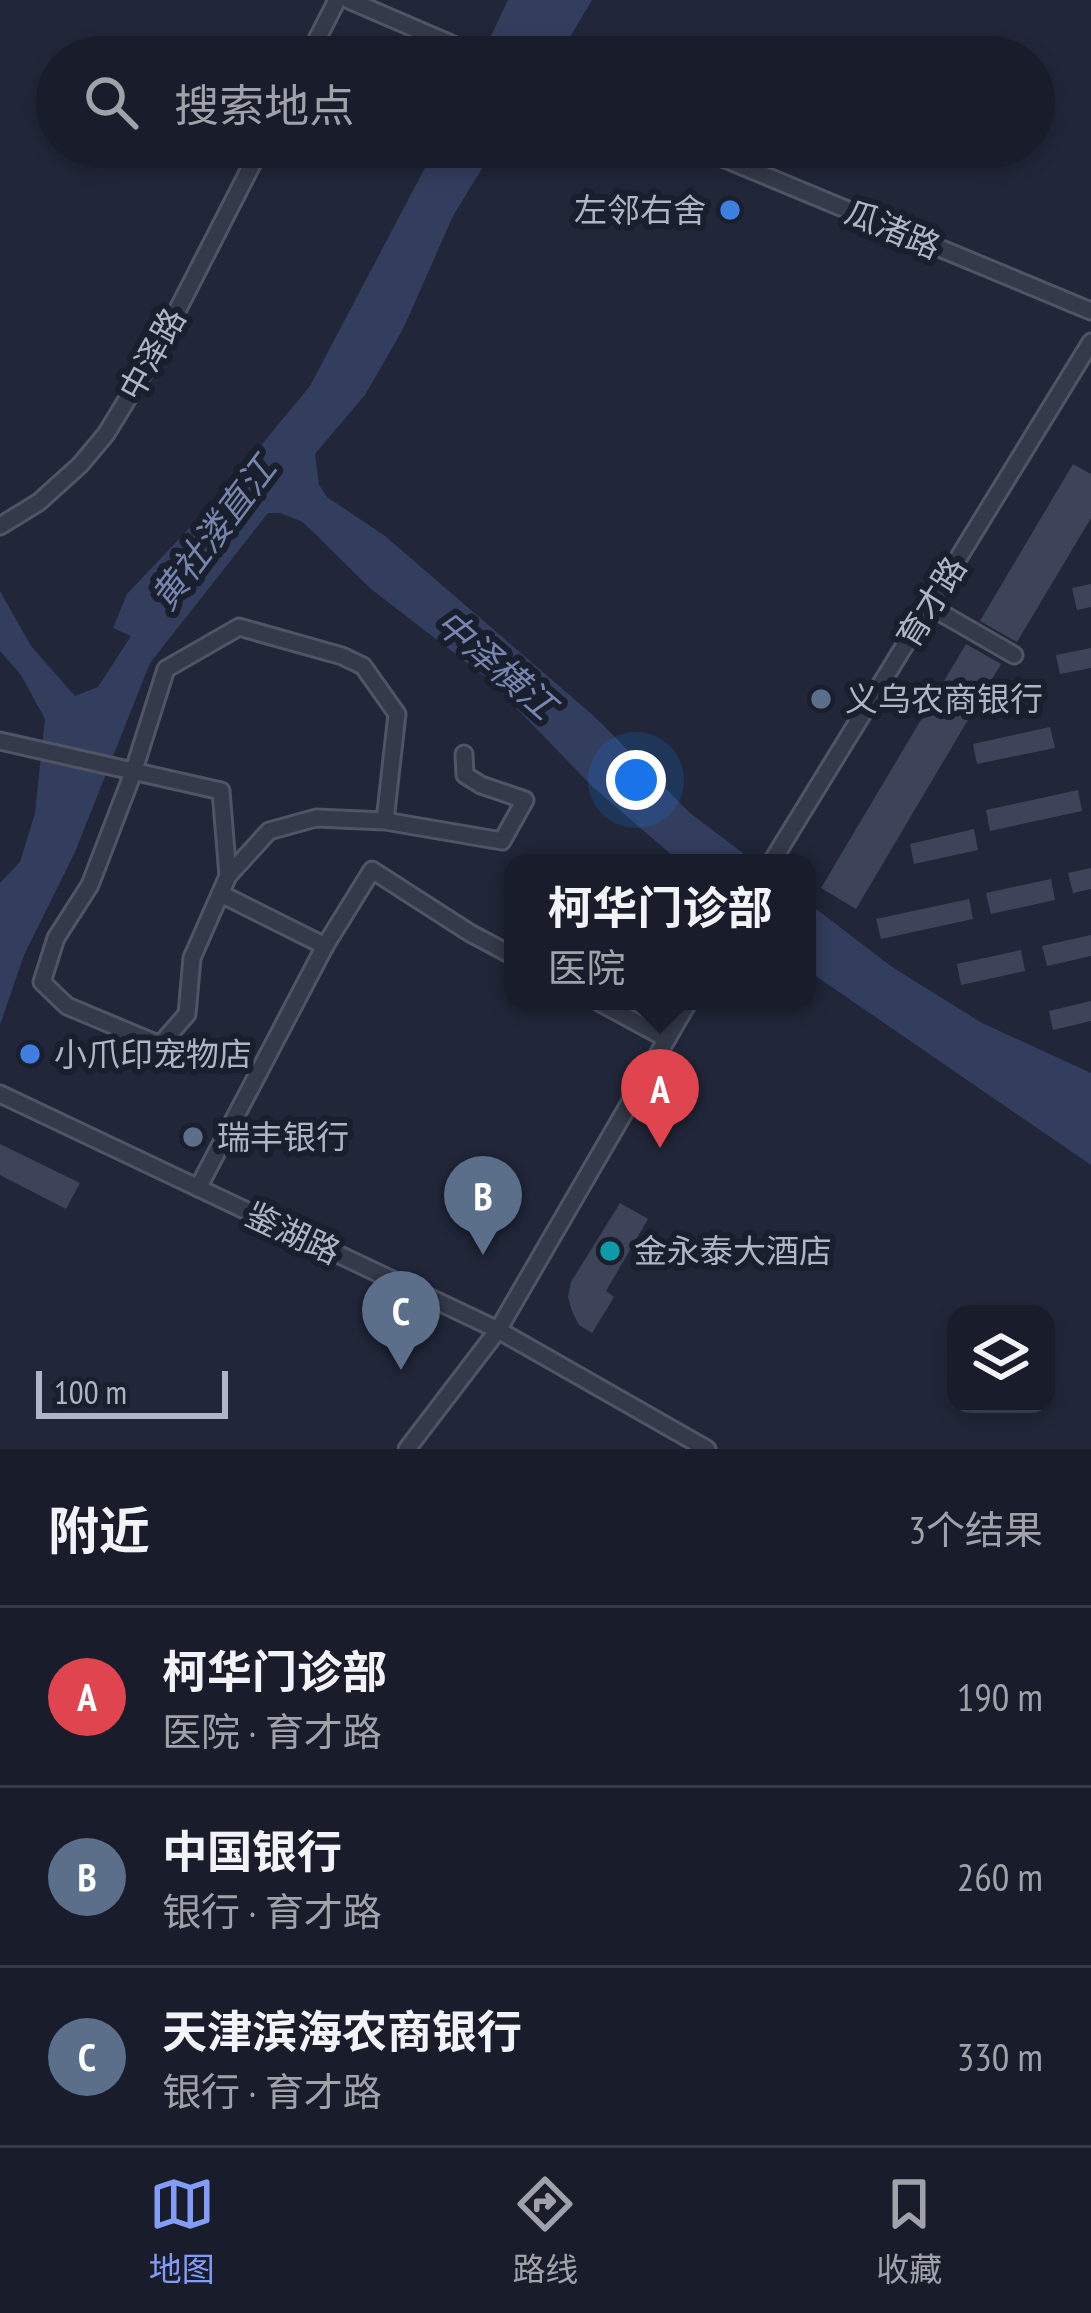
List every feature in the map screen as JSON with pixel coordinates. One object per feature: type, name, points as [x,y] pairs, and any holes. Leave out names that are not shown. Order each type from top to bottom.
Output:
[{"type":"street","points":[[319,36],[337,0]]},
{"type":"street","points":[[349,0],[431,36]]},
{"type":"street","name":"中泽路","points":[[0,526],[39,502],[106,434],[155,354],[250,168]]},
{"type":"street","name":"瓜渚路","points":[[747,168],[1091,311]]},
{"type":"street","name":"育才路","points":[[776,854],[1091,342]]},
{"type":"street","points":[[928,606],[1014,655]]},
{"type":"street","points":[[385,820],[397,715],[363,666],[239,627],[166,669],[90,885],[56,938],[42,982],[67,1006],[160,1045],[187,1014],[192,958],[228,876],[269,831],[316,818],[385,820],[502,841],[526,800],[465,775],[464,754]]},
{"type":"street","points":[[0,742],[221,791],[228,876]]},
{"type":"street","points":[[198,1188],[326,946],[372,870],[504,951]]},
{"type":"street","points":[[220,894],[326,946]]},
{"type":"street","points":[[614,1010],[667,1039]]},
{"type":"street","points":[[406,1449],[498,1330],[684,1010]]},
{"type":"street","name":"鉴湖路","points":[[0,1094],[498,1330],[707,1449]]},
{"type":"water","points":[[508,0],[592,0],[571,36],[491,36]]},
{"type":"water","points":[[425,168],[482,168],[453,216],[403,329],[365,395],[315,454],[319,485],[327,497],[385,536],[595,717],[690,813],[744,854],[671,854],[593,787],[488,679],[371,589],[303,522],[268,513],[150,663],[75,852],[24,955],[0,1025],[0,883],[20,862],[35,813],[45,719],[21,675],[0,651],[0,591],[31,646],[75,696],[98,687],[131,636],[113,628],[127,594],[214,502],[310,386]]},
{"type":"water","points":[[816,909],[892,967],[982,1023],[1091,1073],[1091,1165],[816,976]]},
{"type":"building","points":[[1073,464],[1091,474],[1091,518],[1017,642],[980,621]]},
{"type":"building","points":[[1091,584],[1091,607],[1077,610],[1072,588]]},
{"type":"building","points":[[966,644],[1001,664],[856,909],[821,888]]},
{"type":"building","points":[[1091,648],[1091,668],[1060,674],[1056,655]]},
{"type":"building","points":[[1050,727],[1055,748],[977,764],[973,744]]},
{"type":"building","points":[[1078,790],[1082,811],[990,831],[986,810]]},
{"type":"building","points":[[974,829],[978,850],[914,864],[910,844]]},
{"type":"building","points":[[1091,868],[1091,889],[1073,893],[1068,873]]},
{"type":"building","points":[[1051,879],[1055,900],[991,914],[986,893]]},
{"type":"building","points":[[969,899],[973,919],[881,939],[876,919]]},
{"type":"building","points":[[1091,935],[1091,956],[1047,966],[1042,946]]},
{"type":"building","points":[[1021,950],[1025,971],[961,985],[957,964]]},
{"type":"building","points":[[1091,1001],[1091,1021],[1053,1030],[1049,1011]]},
{"type":"building","points":[[0,1144],[80,1183],[66,1209],[0,1175]]},
{"type":"building","name":"金永泰大酒店","points":[[620,1203],[648,1219],[606,1291],[614,1297],[592,1333],[579,1325],[572,1311],[571,1282]]},
{"type":"place","name":"左邻右舍","points":[[730,210]]},
{"type":"place","name":"义乌农商银行","points":[[821,699]]},
{"type":"place","name":"小爪印宠物店","points":[[30,1054]]},
{"type":"place","name":"瑞丰银行","points":[[193,1137]]},
{"type":"place","name":"柯华门诊部","points":[[660,1148]]},
{"type":"place","name":"金永泰大酒店","points":[[610,1251]]},
{"type":"place","name":"中国银行","points":[[483,1255]]},
{"type":"place","name":"天津滨海农商银行","points":[[401,1370]]},
{"type":"water label","name":"黄社溇直江","points":[[213,533]]},
{"type":"water label","name":"中泽横江","points":[[496,664]]}]
